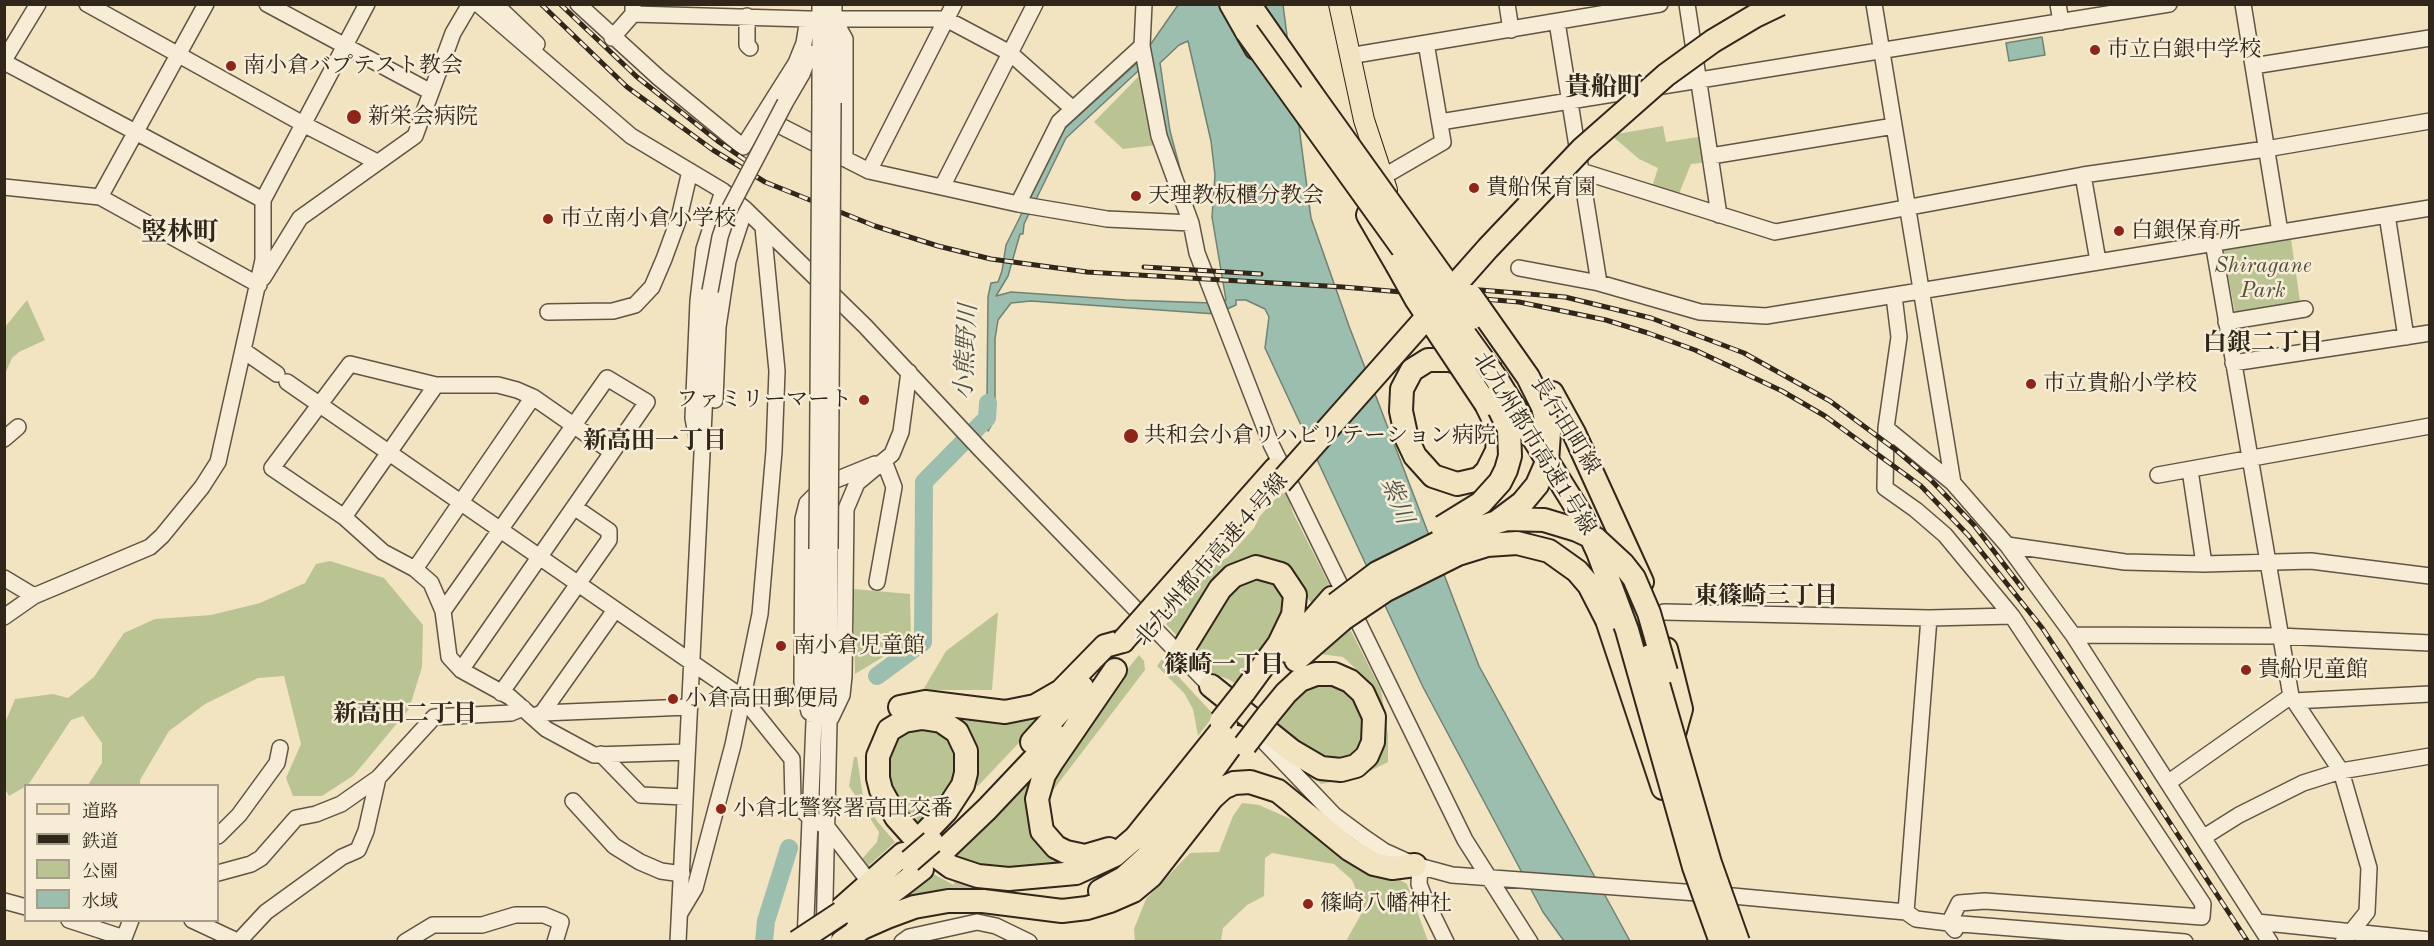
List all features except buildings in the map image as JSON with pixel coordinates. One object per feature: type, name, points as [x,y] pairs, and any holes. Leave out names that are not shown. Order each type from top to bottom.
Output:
[{"type":"highway","name":"北九州都市高速1号線","points":[[1231,4],[1247,32],[1496,378],[1581,515],[1598,552],[1627,630],[1694,867],[1721,942]]},
{"type":"highway","points":[[824,933],[862,928],[893,920],[922,903],[958,894],[1072,886],[1109,873],[1140,849],[1255,703],[1302,633],[1338,609],[1512,512],[1537,485],[1547,462],[1547,420],[1536,392],[1517,361],[1432,242],[1366,154],[1311,93],[1249,4]]},
{"type":"highway","name":"北九州都市高速４号線","points":[[932,843],[1159,611],[1491,225],[1577,135],[1615,99],[1658,64],[1706,30],[1753,4]]},
{"type":"highway","name":"北九州都市高速４号線","points":[[1277,476],[1582,149],[1666,75],[1713,41],[1780,4]]},
{"type":"highway","points":[[1247,32],[1267,67],[1352,189],[1416,299],[1486,404],[1496,428],[1497,451],[1487,471],[1479,479],[1456,484],[1433,476],[1422,466],[1407,439],[1401,411],[1402,389],[1412,370],[1428,360],[1450,360],[1478,370],[1510,395],[1544,436]]},
{"type":"highway","name":"北九州都市高速1号線","points":[[1311,93],[1510,373],[1593,509],[1626,581],[1641,625],[1710,862],[1738,942]]},
{"type":"highway","points":[[1432,242],[1526,356],[1563,412],[1649,598],[1679,692],[1681,709],[1669,749]]},
{"type":"highway","points":[[1115,669],[1044,775],[1037,799],[1038,821],[1042,831],[1056,847],[1066,852],[1085,856],[1113,847],[1146,820],[1232,732],[1255,703],[1296,660],[1374,564],[1481,503],[1500,482],[1510,456],[1509,429],[1497,402],[1398,265]]},
{"type":"highway","points":[[1338,609],[1377,573],[1410,555],[1473,528],[1508,519],[1544,520],[1561,524],[1596,539],[1611,551],[1634,578],[1649,613],[1744,942]]},
{"type":"highway","points":[[1338,609],[1386,590],[1473,548],[1517,543],[1533,546],[1564,560],[1589,585],[1603,610],[1649,753],[1694,867]]},
{"type":"highway","points":[[1180,654],[1220,589],[1233,576],[1256,567],[1281,574],[1287,579],[1295,595],[1293,615],[1255,703]]},
{"type":"highway","points":[[955,881],[911,850],[888,826],[874,803],[866,781],[864,758],[868,739],[878,724],[897,709],[915,703],[936,703],[989,712],[1005,712],[1035,706],[1061,691],[1105,646],[1128,645]]},
{"type":"highway","name":"北九州都市高速４号線","points":[[824,933],[932,843],[1020,776],[1115,669],[1128,645]]},
{"type":"highway","points":[[1211,686],[1292,751],[1321,768],[1341,770],[1356,766],[1367,756],[1373,742],[1374,717],[1368,701],[1350,681],[1334,674],[1316,674],[1300,680],[1286,693],[1255,703]]},
{"type":"highway","points":[[932,843],[965,779],[967,762],[963,741],[957,732],[941,721],[922,718],[897,724],[884,737],[878,756],[878,778],[886,802],[907,831],[951,867],[978,876],[1009,879],[1076,873],[1115,855],[1187,769],[1232,732]]},
{"type":"highway","points":[[1203,808],[1232,732]]},
{"type":"highway","points":[[1077,897],[1113,884],[1146,858],[1190,803],[1232,732]]},
{"type":"highway","points":[[893,920],[914,907],[948,901],[983,901],[1055,911],[1100,905],[1132,891],[1151,876],[1203,808],[1228,785],[1242,782],[1259,784],[1287,797],[1349,849],[1374,864],[1392,868],[1418,865]]},
{"type":"highway","points":[[1048,900],[1103,893],[1124,884],[1182,835]]},
{"type":"main road","name":"長行田町線","points":[[1338,4],[1364,120],[1381,178],[1404,224],[1544,436],[1579,495],[1604,548],[1632,625],[1669,749],[1711,894],[1721,942]]},
{"type":"main road","name":"長行田町線","points":[[1711,894],[1738,942]]},
{"type":"street","points":[[38,4],[4,61],[263,200]]},
{"type":"street","points":[[87,4],[305,126],[377,162]]},
{"type":"street","points":[[100,197],[206,4]]},
{"type":"street","points":[[267,4],[431,92]]},
{"type":"street","points":[[4,617],[34,596],[150,547],[202,488],[218,462],[259,285],[263,260],[263,200],[305,126],[367,4]]},
{"type":"street","points":[[259,285],[300,218],[415,136],[453,33],[470,4]]},
{"type":"street","points":[[478,4],[631,136],[723,191],[745,209],[909,372],[957,426],[1334,815],[1384,851],[1418,865],[1452,875],[1711,894],[1906,912],[1916,919],[1949,923],[2185,942]]},
{"type":"street","points":[[495,4],[547,54],[552,70]]},
{"type":"street","points":[[578,4],[612,38],[743,147],[796,63],[804,43],[823,13]]},
{"type":"street","points":[[869,171],[954,4]]},
{"type":"street","points":[[942,187],[1035,4]]},
{"type":"street","points":[[1144,4],[1142,46],[1159,136],[1191,224],[1197,252],[1271,444],[1465,840],[1497,879],[1530,942]]},
{"type":"street","points":[[1507,4],[1511,30]]},
{"type":"street","points":[[1349,56],[1660,4]]},
{"type":"street","points":[[1687,4],[1719,215]]},
{"type":"street","points":[[1874,4],[1953,483]]},
{"type":"street","points":[[2058,4],[2061,22]]},
{"type":"street","points":[[1440,122],[2169,4]]},
{"type":"street","points":[[2243,4],[2280,232]]},
{"type":"street","points":[[612,38],[633,9],[747,16],[823,13],[946,19],[1010,53],[1072,109]]},
{"type":"street","points":[[678,942],[710,291],[720,237],[729,210],[757,151],[802,74],[823,13]]},
{"type":"street","points":[[823,13],[827,103],[822,722],[827,828],[824,933]]},
{"type":"street","points":[[823,13],[844,39],[845,159]]},
{"type":"street","points":[[747,16],[747,45],[750,48]]},
{"type":"street","points":[[1557,22],[1599,283]]},
{"type":"street","points":[[2253,66],[2430,38]]},
{"type":"street","points":[[1381,178],[1443,142],[1426,43]]},
{"type":"street","points":[[1018,204],[1051,136],[1072,109],[1142,46]]},
{"type":"street","points":[[763,117],[869,171],[1018,204],[1107,219],[1191,224]]},
{"type":"street","points":[[1581,171],[1775,232],[2083,175],[2266,149],[2430,121]]},
{"type":"street","points":[[1711,156],[1894,126]]},
{"type":"street","points":[[548,312],[613,311],[635,305],[652,287],[664,259],[678,218],[690,171]]},
{"type":"street","points":[[2083,175],[2098,261]]},
{"type":"street","points":[[4,186],[100,197],[259,285]]},
{"type":"street","points":[[702,442],[697,439],[693,418],[698,301],[705,249],[723,191]]},
{"type":"street","points":[[1518,268],[1599,283],[1700,312],[1766,316],[2430,208]]},
{"type":"street","points":[[702,442],[712,434],[718,327],[728,261],[745,209]]},
{"type":"street","points":[[2387,215],[2406,337]]},
{"type":"street","points":[[680,913],[695,888],[734,745],[760,614],[777,394],[777,371],[763,227]]},
{"type":"street","points":[[2213,242],[2279,636],[2292,699],[2341,771],[2369,868],[2367,912],[2348,937]]},
{"type":"street","points":[[1894,296],[1899,337],[1886,428],[1885,488],[1945,535],[2012,616],[2203,904],[2202,916],[1985,901],[1959,903],[1949,923]]},
{"type":"street","points":[[2226,322],[2305,309]]},
{"type":"street","points":[[2233,363],[2430,333]]},
{"type":"street","points":[[244,351],[318,405],[743,698],[792,759],[793,801],[811,819],[827,828],[864,875]]},
{"type":"street","points":[[612,452],[533,397],[498,384],[436,385],[350,364],[272,468],[344,517],[383,552],[415,570],[431,583],[443,611],[449,657],[461,669],[533,712],[546,729],[594,755],[687,752]]},
{"type":"street","points":[[824,933],[811,819],[822,722],[842,695],[846,509],[857,483],[892,454],[901,432],[909,372]]},
{"type":"street","points":[[443,611],[572,424],[607,378],[647,402],[461,669]]},
{"type":"street","points":[[344,517],[436,385]]},
{"type":"street","points":[[415,570],[533,397]]},
{"type":"street","points":[[2158,475],[2430,426]]},
{"type":"street","points":[[4,439],[18,427]]},
{"type":"street","points":[[1886,428],[1953,483],[2007,545],[2073,635],[2270,942]]},
{"type":"street","points":[[822,722],[808,710],[802,682],[802,519],[807,503],[826,484],[884,461]]},
{"type":"street","points":[[877,582],[894,487],[884,461]]},
{"type":"street","points":[[2190,470],[2204,564]]},
{"type":"street","points":[[501,693],[609,540],[609,531],[574,507]]},
{"type":"street","points":[[2007,545],[2125,562],[2204,564],[2311,561],[2430,576]]},
{"type":"street","points":[[4,578],[34,596]]},
{"type":"street","points":[[533,712],[615,610]]},
{"type":"street","points":[[1664,612],[1929,618],[2012,616]]},
{"type":"street","points":[[1906,912],[1929,618]]},
{"type":"street","points":[[2073,635],[2279,636],[2430,644]]},
{"type":"street","points":[[2169,782],[2292,699],[2430,694]]},
{"type":"street","points":[[219,873],[251,864],[261,858],[296,818],[316,814],[341,804],[378,778],[434,717],[688,707]]},
{"type":"street","points":[[219,835],[239,815],[277,763],[280,748]]},
{"type":"street","points":[[601,754],[641,795],[685,797]]},
{"type":"street","points":[[2204,837],[2239,815],[2303,783],[2341,771],[2430,756]]},
{"type":"street","points":[[194,922],[239,941],[266,912],[342,857],[358,850],[366,831],[378,778]]},
{"type":"street","points":[[573,801],[614,846],[650,867],[682,874]]},
{"type":"street","points":[[1418,865],[1421,891],[1446,942]]},
{"type":"street","points":[[4,901],[24,906]]},
{"type":"street","points":[[405,942],[433,926],[482,925],[515,915],[544,915],[561,922],[555,942]]},
{"type":"street","points":[[893,920],[908,940],[977,922],[996,926],[1029,942]]},
{"type":"street","points":[[72,922],[124,938],[131,922]]},
{"type":"street","points":[[2257,922],[2348,937],[2430,940]]},
{"type":"street","points":[[1949,923],[1957,933],[2057,942]]},
{"type":"green space","points":[[1141,74],[1146,116],[1156,145],[1123,149],[1094,122]]},
{"type":"green space","points":[[1663,126],[1666,142],[1704,136],[1709,162],[1691,164],[1678,196],[1652,187],[1658,168],[1639,159],[1611,135]]},
{"type":"green space","name":"Shiragane Park","points":[[2291,239],[2301,308],[2236,317],[2223,250]]},
{"type":"green space","points":[[27,300],[45,340],[19,352],[12,358],[5,374],[5,327]]},
{"type":"green space","points":[[1285,488],[1293,513],[1331,588],[1313,605],[1281,564],[1258,557],[1241,560],[1215,578],[1190,626],[1177,636],[1166,624],[1218,563],[1228,557],[1254,528],[1260,516]]},
{"type":"green space","points":[[330,561],[384,578],[423,625],[422,667],[409,709],[354,775],[322,796],[293,796],[286,778],[301,744],[284,676],[258,678],[205,704],[169,731],[140,780],[140,784],[89,784],[102,763],[102,743],[83,716],[71,720],[29,784],[24,784],[24,787],[9,796],[5,789],[5,723],[15,699],[53,694],[68,698],[94,677],[124,633],[155,619],[211,615],[260,603],[305,583],[316,564]]},
{"type":"green space","points":[[1270,576],[1285,595],[1284,618],[1237,685],[1212,673],[1199,654],[1199,641],[1235,581]]},
{"type":"green space","points":[[853,589],[910,594],[911,640],[855,674]]},
{"type":"green space","points":[[998,612],[992,690],[923,690],[946,651]]},
{"type":"green space","points":[[1348,625],[1381,690],[1388,735],[1388,762],[1358,777],[1321,784],[1315,778],[1320,773],[1362,767],[1368,680],[1343,657],[1313,653]]},
{"type":"green space","points":[[1139,655],[1144,661],[1145,670],[1047,798],[1043,794],[1106,696]]},
{"type":"green space","points":[[1162,659],[1214,715],[1198,736],[1193,709],[1184,693],[1157,666]]},
{"type":"green space","points":[[1325,680],[1351,690],[1367,722],[1358,755],[1327,763],[1268,720],[1291,694]]},
{"type":"green space","points":[[945,709],[1050,710],[978,786],[972,781]]},
{"type":"green space","points":[[912,730],[931,731],[940,735],[949,743],[958,762],[951,790],[916,831],[900,812],[885,768],[895,738]]},
{"type":"green space","points":[[854,757],[857,757],[863,797],[877,821],[895,842],[866,868],[861,860],[877,842],[879,832],[849,786]]},
{"type":"green space","points":[[1036,769],[1034,785],[1069,867],[1000,872],[945,859]]},
{"type":"green space","points":[[1242,803],[1259,805],[1309,827],[1407,884],[1428,941],[1346,941],[1364,909],[1352,880],[1334,864],[1272,853],[1265,858],[1264,896],[1247,905],[1223,928],[1221,941],[1135,941],[1134,929],[1146,899],[1190,853],[1219,852],[1233,816]]},
{"type":"green space","points":[[930,872],[959,888],[909,896],[906,892]]},
{"type":"water","name":"紫川","points":[[1178,5],[1283,5],[1311,218],[1349,326],[1479,666],[1630,941],[1564,941],[1543,912],[1423,687],[1265,348],[1269,317],[1265,309],[1246,300],[1236,300],[1236,305],[1216,314],[1031,301],[1011,303],[998,320],[995,339],[995,419],[988,431],[980,424],[987,397],[988,297],[991,283],[998,282],[1002,271],[1006,245],[1064,129],[1139,61]],"holes":[[[1188,41],[1211,141],[1215,175],[1212,217],[1226,300],[1212,303],[1126,300],[1011,292],[996,296],[1008,276],[1020,234],[1023,234],[1024,224],[1066,138],[1151,59],[1164,130],[1186,191],[1170,131],[1160,63],[1179,45]]]},
{"type":"water","points":[[2042,37],[2045,55],[2009,61],[2006,43]]},
{"type":"waterway","name":"小熊野川","points":[[877,676],[923,642],[924,482],[987,418],[988,403]]},
{"type":"waterway","name":"小熊野川","points":[[764,942],[766,921],[789,848]]},
{"type":"tunnel","points":[[955,881],[1002,897]]},
{"type":"railway","points":[[541,4],[627,87],[713,150],[765,182],[875,226],[938,246],[991,259],[1087,272],[1343,287],[1519,302],[1606,320],[1648,333],[1695,350],[1782,391],[1825,416],[1921,486],[1968,535],[2043,629],[2248,942]]},
{"type":"railway","points":[[560,4],[637,77],[719,142],[751,164]]},
{"type":"railway","points":[[1144,267],[1261,274]]},
{"type":"railway","points":[[1432,286],[1565,297],[1651,318],[1744,353],[1830,401],[1896,450],[1930,479],[1974,525],[2022,588]]},
{"type":"place","name":"市立白銀中学校","points":[[2095,50]]},
{"type":"place","name":"南小倉バプテスト教会","points":[[231,66]]},
{"type":"place","name":"新栄会病院","points":[[354,117]]},
{"type":"place","name":"貴船保育園","points":[[1474,188]]},
{"type":"place","name":"天理教板櫃分教会","points":[[1136,196]]},
{"type":"place","name":"市立南小倉小学校","points":[[548,219]]},
{"type":"place","name":"白銀保育所","points":[[2119,231]]},
{"type":"place","name":"市立貴船小学校","points":[[2031,384]]},
{"type":"place","name":"ファミリーマート","points":[[864,400]]},
{"type":"place","name":"共和会小倉リハビリテーション病院","points":[[1131,436]]},
{"type":"place","name":"南小倉児童館","points":[[781,646]]},
{"type":"place","name":"貴船児童館","points":[[2246,670]]},
{"type":"place","name":"小倉高田郵便局","points":[[673,699]]},
{"type":"place","name":"小倉北警察署高田交番","points":[[721,809]]},
{"type":"place","name":"篠崎八幡神社","points":[[1308,904]]},
{"type":"district","name":"貴船町","points":[[1604,88]]},
{"type":"district","name":"竪林町","points":[[180,233]]},
{"type":"district","name":"白銀二丁目","points":[[2263,344]]},
{"type":"district","name":"新高田一丁目","points":[[655,442]]},
{"type":"district","name":"東篠崎三丁目","points":[[1766,597]]},
{"type":"district","name":"篠崎一丁目","points":[[1224,666]]},
{"type":"district","name":"新高田二丁目","points":[[405,715]]}]
